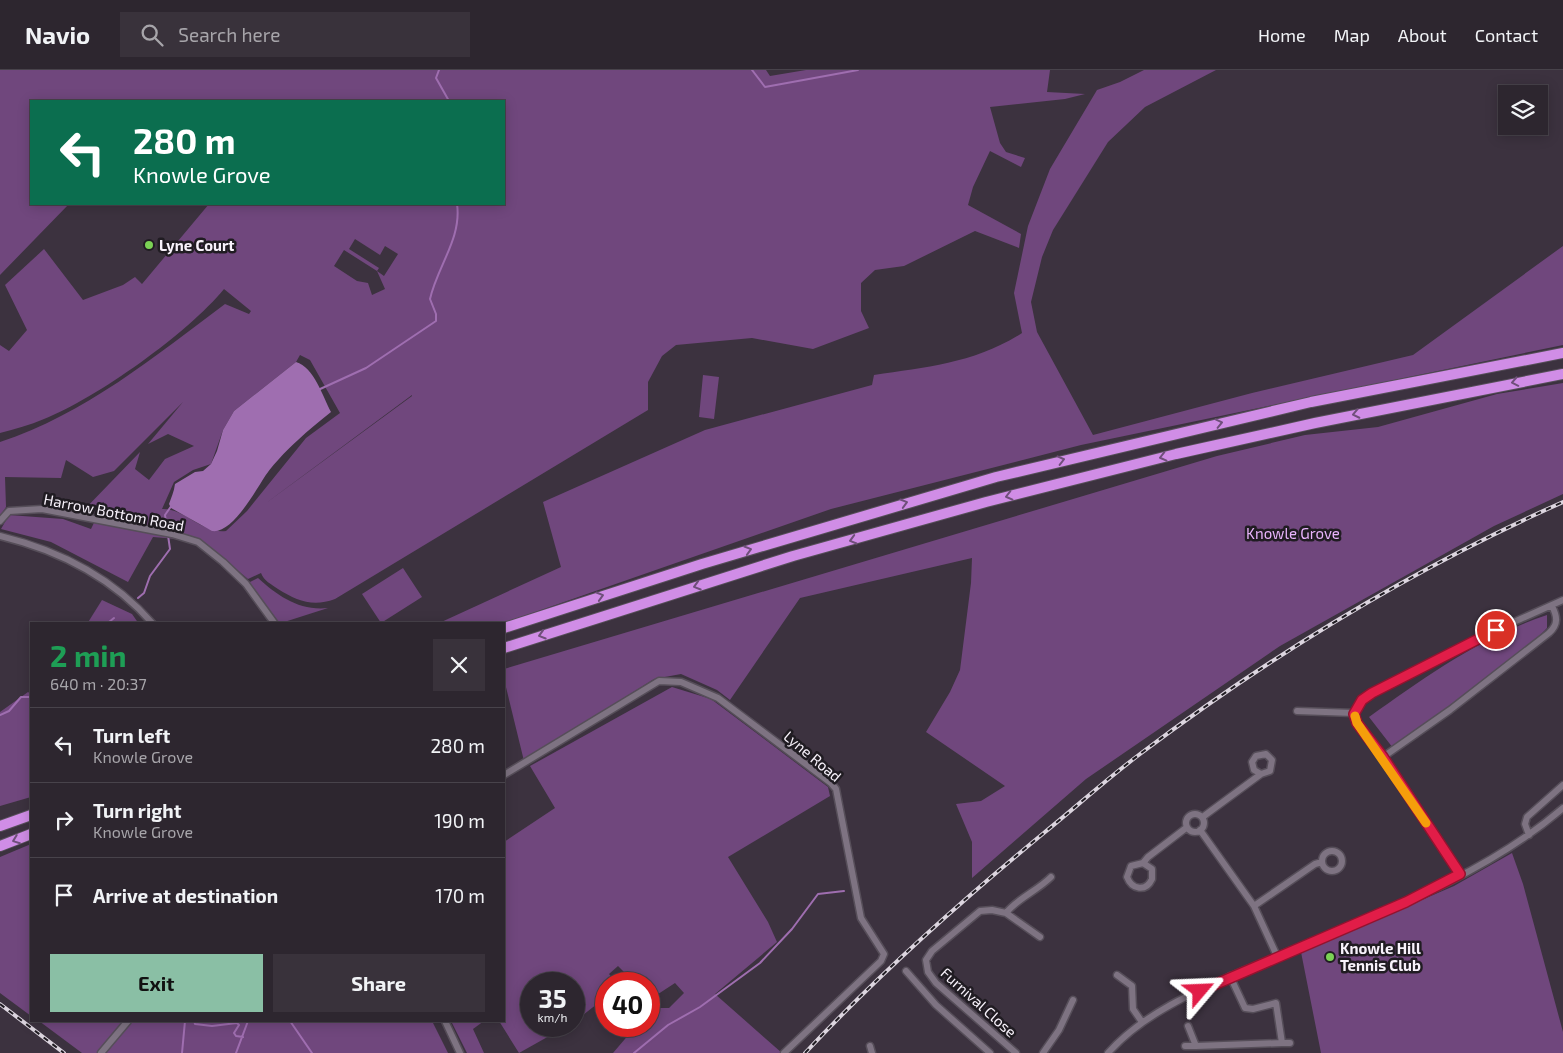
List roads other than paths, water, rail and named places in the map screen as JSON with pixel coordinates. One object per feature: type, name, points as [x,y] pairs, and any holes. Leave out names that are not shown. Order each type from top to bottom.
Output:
[{"type":"highway","points":[[505,628],[702,564],[996,477],[1311,402],[1563,353]]},
{"type":"highway","points":[[505,648],[793,556],[995,500],[1176,454],[1315,423],[1563,374]]},
{"type":"highway","points":[[0,826],[30,815]]},
{"type":"highway","points":[[0,846],[30,834]]},
{"type":"street","name":"Harrow Bottom Road","points":[[0,522],[8,511],[42,509],[172,534],[198,542],[246,584],[274,622]]},
{"type":"street","points":[[0,536],[39,548],[82,566],[124,596],[151,622]]},
{"type":"street","points":[[1460,874],[1383,757],[1357,723],[1354,714],[1362,700],[1372,693],[1496,630],[1563,600]]},
{"type":"street","points":[[1383,757],[1450,710],[1549,633],[1554,628],[1557,618],[1552,606]]},
{"type":"street","name":"Lyne Road","points":[[505,774],[659,681],[666,681],[681,682],[718,698],[831,783],[836,789],[861,918],[884,954],[881,961],[784,1053]]},
{"type":"street","points":[[1297,710],[1354,714]]},
{"type":"street","points":[[1204,816],[1261,774]]},
{"type":"street","points":[[1529,835],[1525,824],[1527,817],[1563,785]]},
{"type":"street","points":[[1108,1053],[1126,1034],[1170,1005],[1230,976],[1406,902],[1529,835],[1563,808]]},
{"type":"street","points":[[1186,828],[1185,823],[1190,816],[1196,813],[1204,816]]},
{"type":"street","points":[[1186,828],[1193,832],[1200,830],[1205,824],[1204,816]]},
{"type":"street","points":[[1143,863],[1152,869],[1152,879],[1143,888],[1135,887],[1129,882],[1127,873],[1131,866],[1143,863],[1186,828]]},
{"type":"street","points":[[1200,830],[1254,906],[1277,956]]},
{"type":"street","points":[[1254,906],[1315,864],[1322,862]]},
{"type":"street","points":[[1040,937],[1006,913],[1013,904],[1038,889],[1051,877]]},
{"type":"street","name":"Furnival Close","points":[[1006,913],[992,910],[980,911],[932,951],[926,964],[930,977],[936,983],[1016,1053]]},
{"type":"street","points":[[906,971],[936,1005],[990,1053]]},
{"type":"street","points":[[1117,975],[1132,986],[1134,1009],[1142,1022]]},
{"type":"street","points":[[1230,976],[1246,1008],[1253,1009],[1275,1000],[1282,1043]]},
{"type":"street","points":[[1044,1053],[1059,1030],[1074,1000]]},
{"type":"street","points":[[101,1053],[127,1022]]},
{"type":"street","points":[[446,1022],[460,1053]]},
{"type":"street","points":[[1188,1026],[1196,1046]]},
{"type":"street","points":[[1185,1046],[1290,1043]]},
{"type":"waterway","points":[[439,70],[436,78],[448,100]]},
{"type":"waterway","points":[[752,70],[765,87],[858,70]]},
{"type":"waterway","points":[[318,390],[366,368],[436,321],[436,314],[430,299],[456,229],[457,205]]},
{"type":"waterway","points":[[138,598],[144,593],[150,576],[170,549],[165,515],[172,505]]},
{"type":"waterway","points":[[109,622],[114,618]]},
{"type":"waterway","points":[[0,715],[9,711],[21,697],[30,697]]},
{"type":"waterway","points":[[634,1053],[668,1025],[700,1007],[760,963],[792,929],[818,894],[844,891]]},
{"type":"waterway","points":[[182,1053],[185,1022]]},
{"type":"waterway","points":[[194,1022],[195,1024],[212,1026],[237,1023],[239,1025],[234,1033],[236,1036],[243,1037]]},
{"type":"waterway","points":[[236,1053],[248,1022]]},
{"type":"waterway","points":[[291,1022],[312,1053]]},
{"type":"railway","points":[[805,1053],[862,994],[983,884],[1116,773],[1189,718],[1292,649],[1398,585],[1453,555],[1563,502]]},
{"type":"railway","points":[[0,1004],[64,1053]]},
{"type":"place","name":"Lyne Court","points":[[149,245]]},
{"type":"place","name":"Knowle Hill Tennis Club","points":[[1330,957]]},
{"type":"park label","name":"Knowle Grove","points":[[1293,533]]}]
